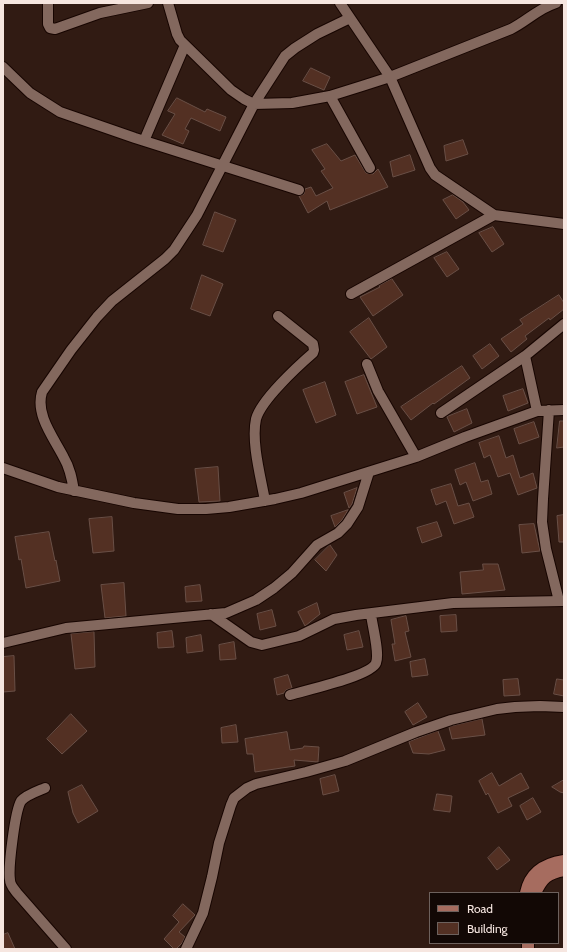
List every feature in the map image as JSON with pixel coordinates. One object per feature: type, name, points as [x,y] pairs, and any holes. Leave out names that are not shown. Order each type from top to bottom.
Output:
[{"type":"main road","points":[[526,892],[532,877],[536,872],[548,865],[564,861]]},
{"type":"main road","points":[[536,892],[541,881],[546,877],[550,874],[564,870]]},
{"type":"street","points":[[48,3],[48,24],[50,28],[55,29],[100,13],[148,3]]},
{"type":"street","points":[[168,3],[176,34],[185,45],[236,95],[254,104],[297,103],[330,96],[390,77],[511,29],[536,13],[556,3]]},
{"type":"street","points":[[340,3],[390,77],[430,168],[435,175],[494,215],[564,224]]},
{"type":"street","points":[[74,491],[71,473],[65,458],[49,431],[42,412],[40,398],[42,392],[97,317],[118,297],[174,250],[197,216],[254,104],[285,56],[317,34],[350,18]]},
{"type":"street","points":[[144,141],[185,45]]},
{"type":"street","points":[[3,67],[30,92],[60,112],[144,141],[299,190]]},
{"type":"street","points":[[330,96],[370,168]]},
{"type":"street","points":[[351,294],[494,215]]},
{"type":"street","points":[[265,501],[255,441],[256,418],[273,392],[294,369],[313,353],[314,350],[312,344],[278,316]]},
{"type":"street","points":[[440,413],[525,356],[564,324]]},
{"type":"street","points":[[525,356],[537,411]]},
{"type":"street","points":[[367,364],[378,391],[416,457]]},
{"type":"street","points":[[211,614],[251,642],[262,644],[299,636],[334,619],[453,602],[562,601],[546,549],[542,522],[549,410]]},
{"type":"street","points":[[3,468],[42,482],[74,491],[134,503],[178,509],[206,509],[265,501],[301,493],[416,457],[465,436],[537,411],[564,410]]},
{"type":"street","points":[[3,643],[66,628],[226,613],[256,600],[274,588],[292,573],[317,545],[342,530],[355,514],[369,472]]},
{"type":"street","points":[[290,695],[350,678],[374,667],[378,657],[371,614]]},
{"type":"street","points":[[186,949],[202,913],[212,877],[219,843],[231,805],[234,798],[247,788],[256,784],[345,761],[416,732],[451,720],[515,706],[564,707]]},
{"type":"street","points":[[46,788],[22,801],[7,849],[10,881],[12,887],[66,949]]},
{"type":"building","points":[[311,68],[330,77],[324,90],[303,81]]},
{"type":"building","points":[[177,98],[205,112],[207,109],[226,117],[220,131],[191,118],[185,129],[189,131],[183,144],[162,135],[175,114],[168,111]]},
{"type":"building","points":[[463,140],[468,154],[446,161],[444,146]]},
{"type":"building","points":[[327,144],[341,161],[355,155],[366,173],[373,174],[378,169],[388,187],[330,210],[327,201],[308,213],[299,196],[304,194],[305,189],[311,187],[316,196],[333,188],[321,171],[325,169],[312,150]]},
{"type":"building","points":[[410,155],[415,170],[393,177],[390,162]]},
{"type":"building","points":[[453,195],[463,202],[469,210],[456,219],[443,200]]},
{"type":"building","points":[[215,212],[236,220],[223,252],[203,245]]},
{"type":"building","points":[[493,227],[504,244],[492,252],[479,233]]},
{"type":"building","points":[[447,252],[459,269],[447,277],[434,258]]},
{"type":"building","points":[[202,275],[223,284],[210,316],[191,309]]},
{"type":"building","points":[[392,279],[403,295],[373,316],[360,297]]},
{"type":"building","points":[[559,295],[564,303],[564,309],[525,336],[527,339],[511,352],[501,339],[523,324],[520,320]]},
{"type":"building","points":[[369,318],[387,347],[371,359],[350,332]]},
{"type":"building","points":[[490,344],[499,356],[482,369],[473,356]]},
{"type":"building","points":[[462,366],[470,378],[411,420],[401,407]]},
{"type":"building","points":[[364,375],[377,407],[357,414],[345,382]]},
{"type":"building","points":[[325,382],[336,415],[316,423],[303,390]]},
{"type":"building","points":[[523,389],[528,403],[508,411],[503,396]]},
{"type":"building","points":[[467,409],[472,423],[454,432],[447,417]]},
{"type":"building","points":[[560,421],[564,421],[564,447],[557,448]]},
{"type":"building","points":[[534,422],[539,437],[519,444],[514,429]]},
{"type":"building","points":[[499,436],[506,458],[513,455],[520,478],[533,473],[537,488],[518,495],[510,473],[498,477],[490,455],[484,458],[479,443]]},
{"type":"building","points":[[475,463],[481,482],[488,480],[492,494],[473,501],[466,482],[460,485],[455,470]]},
{"type":"building","points":[[218,467],[220,501],[199,502],[195,469]]},
{"type":"building","points":[[451,484],[458,506],[469,503],[474,517],[454,524],[446,501],[436,505],[431,490]]},
{"type":"building","points":[[357,488],[352,504],[349,508],[344,493]]},
{"type":"building","points":[[348,510],[342,520],[335,527],[331,516]]},
{"type":"building","points":[[564,515],[564,542],[559,542],[557,516]]},
{"type":"building","points":[[112,517],[114,551],[93,553],[89,519]]},
{"type":"building","points":[[437,522],[442,536],[422,543],[417,528]]},
{"type":"building","points":[[534,524],[540,551],[522,553],[519,525]]},
{"type":"building","points":[[49,532],[60,581],[26,588],[21,559],[19,560],[15,537]]},
{"type":"building","points":[[330,545],[337,555],[326,571],[315,560]]},
{"type":"building","points":[[483,564],[498,564],[505,590],[462,594],[460,572],[483,570]]},
{"type":"building","points":[[124,583],[126,616],[105,618],[101,585]]},
{"type":"building","points":[[200,585],[202,601],[186,602],[185,587]]},
{"type":"building","points":[[317,603],[320,614],[305,626],[298,612]]},
{"type":"building","points":[[272,610],[276,626],[260,630],[257,614]]},
{"type":"building","points":[[456,615],[457,631],[441,632],[440,616]]},
{"type":"building","points":[[406,616],[409,631],[405,632],[411,657],[395,661],[392,644],[395,644],[391,620]]},
{"type":"building","points":[[172,631],[174,647],[158,648],[157,633]]},
{"type":"building","points":[[359,631],[363,647],[347,650],[344,635]]},
{"type":"building","points":[[94,632],[95,667],[75,669],[71,634]]},
{"type":"building","points":[[201,635],[203,651],[187,653],[186,638]]},
{"type":"building","points":[[234,642],[236,659],[220,660],[219,645]]},
{"type":"building","points":[[14,656],[15,691],[3,692],[3,657]]},
{"type":"building","points":[[425,659],[428,675],[412,677],[410,662]]},
{"type":"building","points":[[288,675],[292,688],[277,695],[274,679]]},
{"type":"building","points":[[518,679],[520,695],[504,696],[503,680]]},
{"type":"building","points":[[557,679],[564,680],[564,696],[554,694]]},
{"type":"building","points":[[418,703],[427,717],[413,725],[405,712]]},
{"type":"building","points":[[71,714],[87,731],[62,754],[47,739]]},
{"type":"building","points":[[482,719],[485,735],[452,739],[449,727]]},
{"type":"building","points":[[236,725],[238,742],[222,743],[221,728]]},
{"type":"building","points":[[438,731],[445,750],[429,754],[413,753],[409,742]]},
{"type":"building","points":[[287,732],[290,750],[303,748],[304,746],[319,747],[318,762],[294,760],[295,766],[255,772],[253,754],[247,754],[245,739]]},
{"type":"building","points":[[492,773],[499,786],[521,773],[529,788],[508,798],[512,806],[498,813],[488,793],[486,795],[479,781]]},
{"type":"building","points":[[335,775],[339,791],[323,795],[320,779]]},
{"type":"building","points":[[564,780],[564,793],[552,787]]},
{"type":"building","points":[[82,785],[98,811],[78,823],[73,813],[68,792]]},
{"type":"building","points":[[437,794],[452,796],[450,812],[434,810]]},
{"type":"building","points":[[533,798],[541,812],[527,820],[520,806]]},
{"type":"building","points":[[499,847],[510,860],[497,870],[488,858]]},
{"type":"building","points":[[183,904],[195,915],[179,932],[185,937],[182,943],[174,949],[164,939],[179,922],[173,916]]},
{"type":"building","points":[[8,933],[15,949],[3,949],[3,935]]}]
